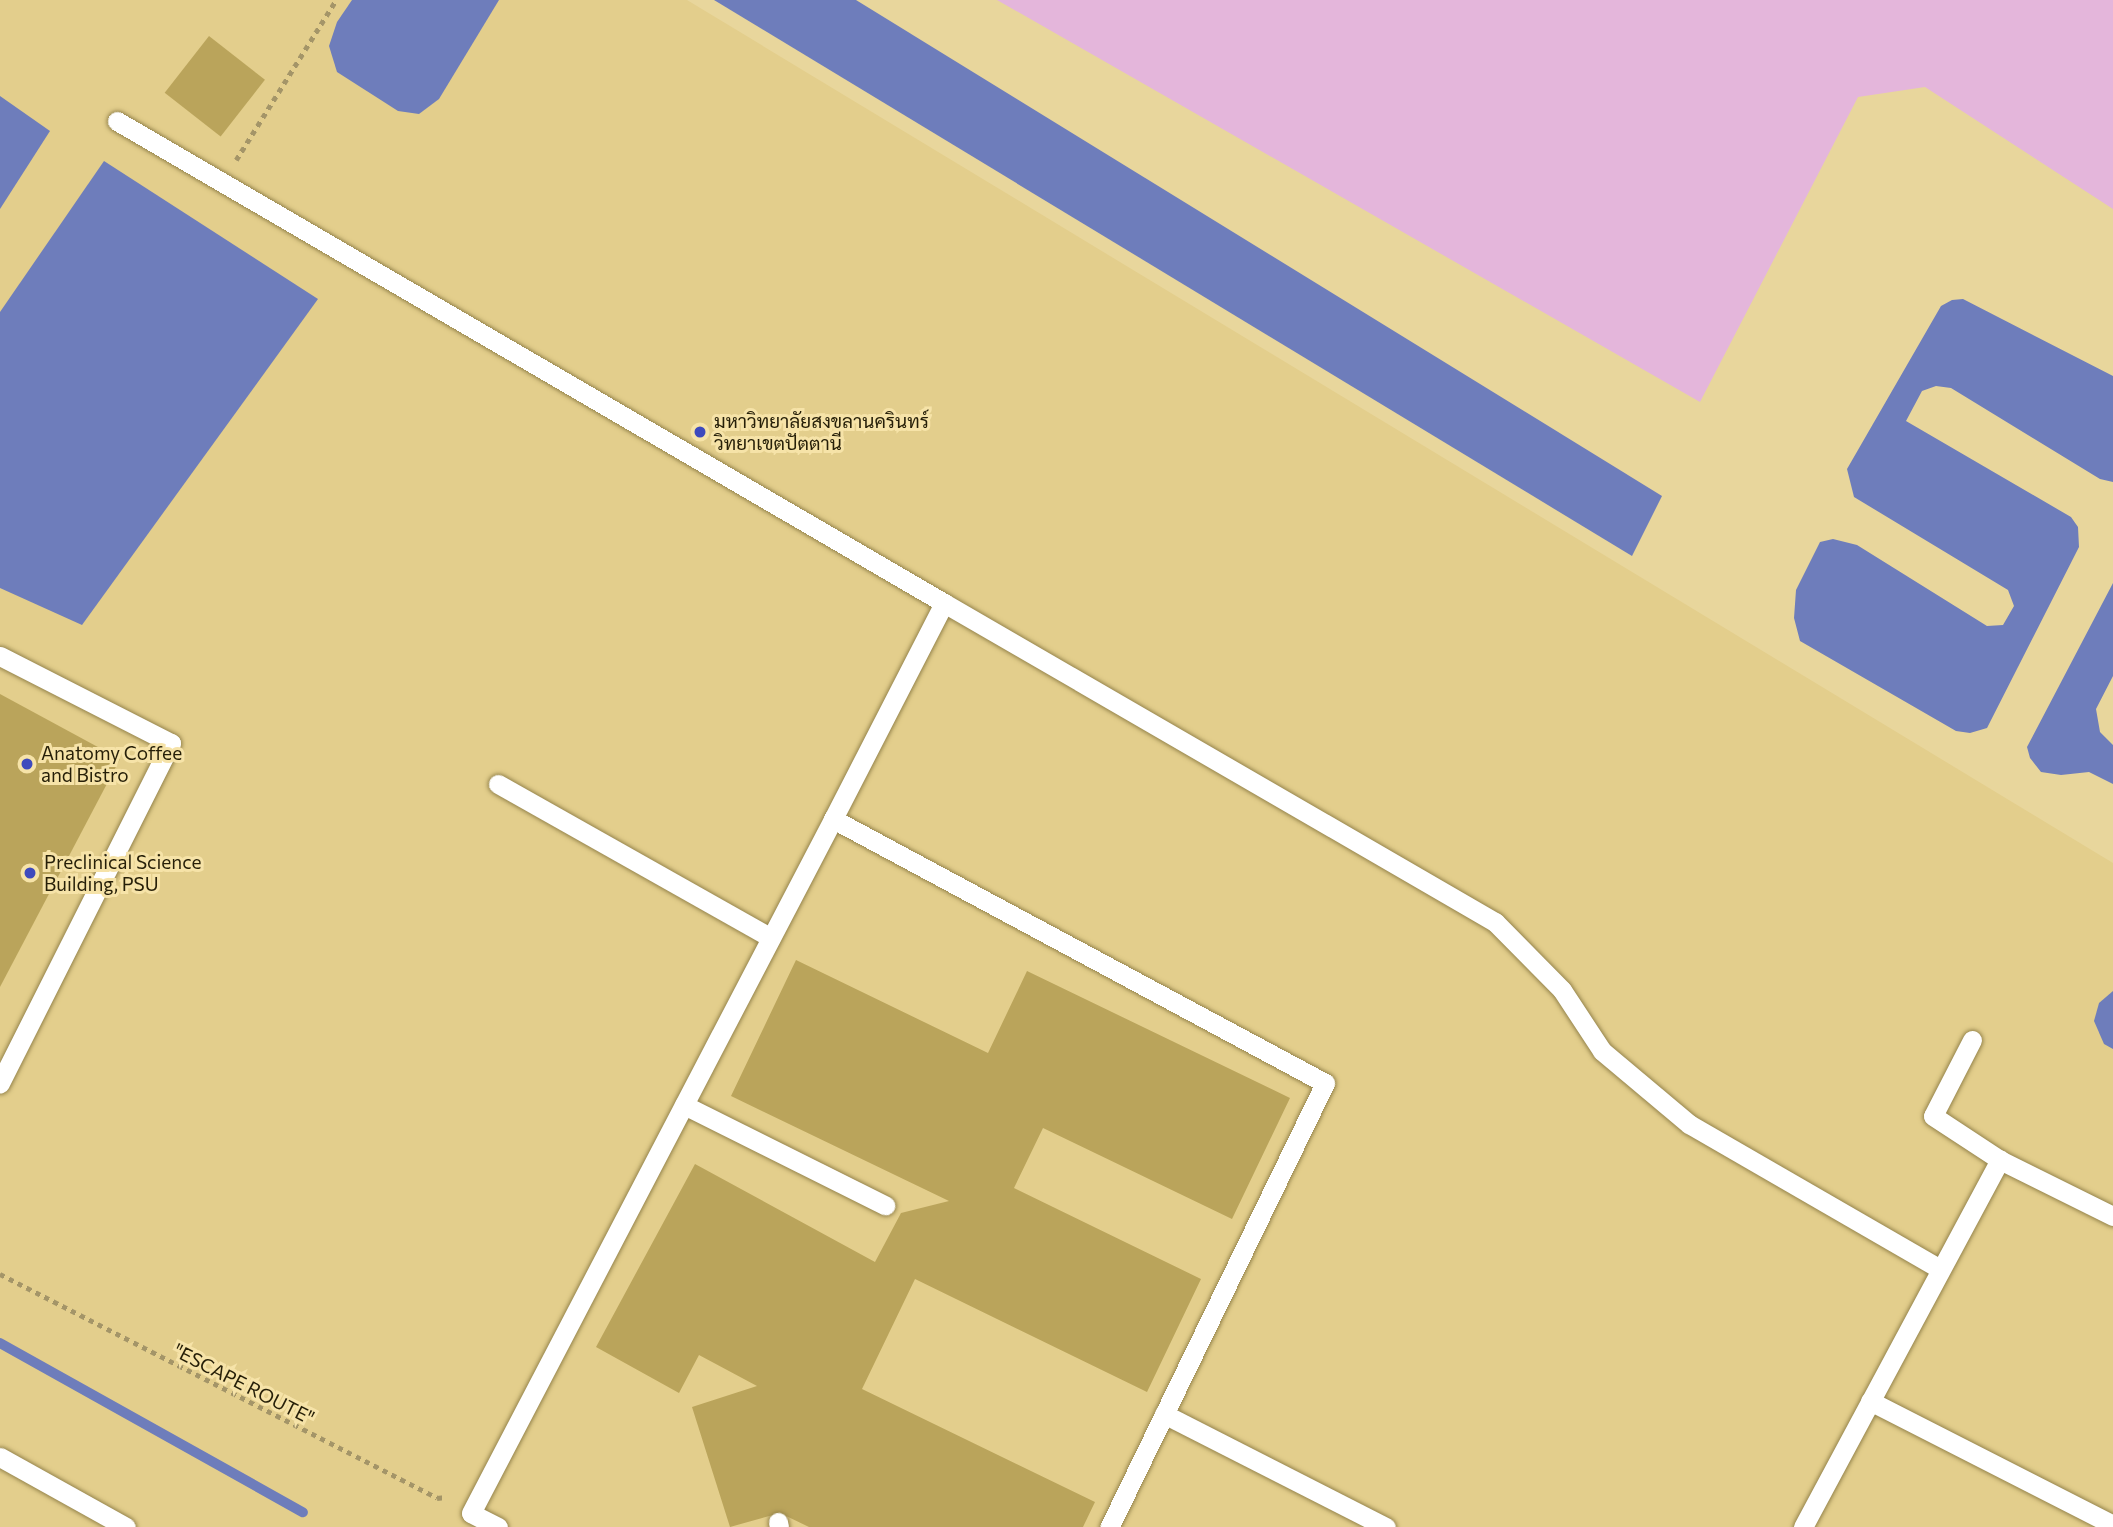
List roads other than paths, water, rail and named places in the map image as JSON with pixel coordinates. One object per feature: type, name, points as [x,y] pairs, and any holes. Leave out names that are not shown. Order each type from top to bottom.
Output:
[{"type":"lane","points":[[117,121],[1494,922],[1562,990],[1602,1051],[1689,1124],[1940,1269]]},
{"type":"lane","points":[[498,1527],[471,1513],[944,603]]},
{"type":"lane","points":[[0,656],[171,743],[0,1083]]},
{"type":"lane","points":[[498,784],[771,938]]},
{"type":"lane","points":[[833,819],[1325,1083],[1109,1527]]},
{"type":"lane","points":[[1972,1040],[1933,1116],[2000,1160],[2113,1216]]},
{"type":"lane","points":[[684,1105],[885,1205]]},
{"type":"lane","points":[[1803,1527],[2000,1160]]},
{"type":"lane","points":[[1870,1401],[2113,1525]]},
{"type":"lane","points":[[1164,1414],[1386,1527]]},
{"type":"lane","points":[[0,1457],[126,1527]]},
{"type":"water","points":[[352,0],[499,0],[439,99],[419,114],[398,111],[337,72],[329,46],[337,22]]},
{"type":"water","points":[[714,0],[856,0],[1662,496],[1632,556]]},
{"type":"water","points":[[0,96],[50,131],[0,209]]},
{"type":"water","points":[[104,161],[318,299],[82,625],[0,588],[0,312]]},
{"type":"water","points":[[1963,299],[2113,376],[2113,482],[2100,479],[1951,388],[1936,386],[1922,391],[1906,421],[2071,517],[2078,527],[2079,547],[1987,728],[1970,733],[1956,731],[1800,641],[1794,618],[1796,590],[1820,542],[1833,539],[1857,545],[1987,626],[2003,625],[2014,606],[2008,590],[1854,497],[1847,469],[1941,306],[1952,300]]},
{"type":"water","points":[[2113,583],[2113,676],[2096,709],[2100,732],[2113,745],[2113,784],[2089,772],[2061,775],[2041,772],[2030,758],[2027,747]]},
{"type":"water","points":[[2113,991],[2113,1049],[2104,1044],[2094,1021],[2099,1003]]},
{"type":"waterway","points":[[0,1343],[303,1512]]},
{"type":"place","name":"มหาวิทยาลัยสงขลานครินทร์ วิทยาเขตปัตตานี","points":[[700,432]]},
{"type":"place","name":"Anatomy Coffee and Bistro","points":[[27,764]]},
{"type":"place","name":"Preclinical Science Building, PSU","points":[[30,873]]}]
